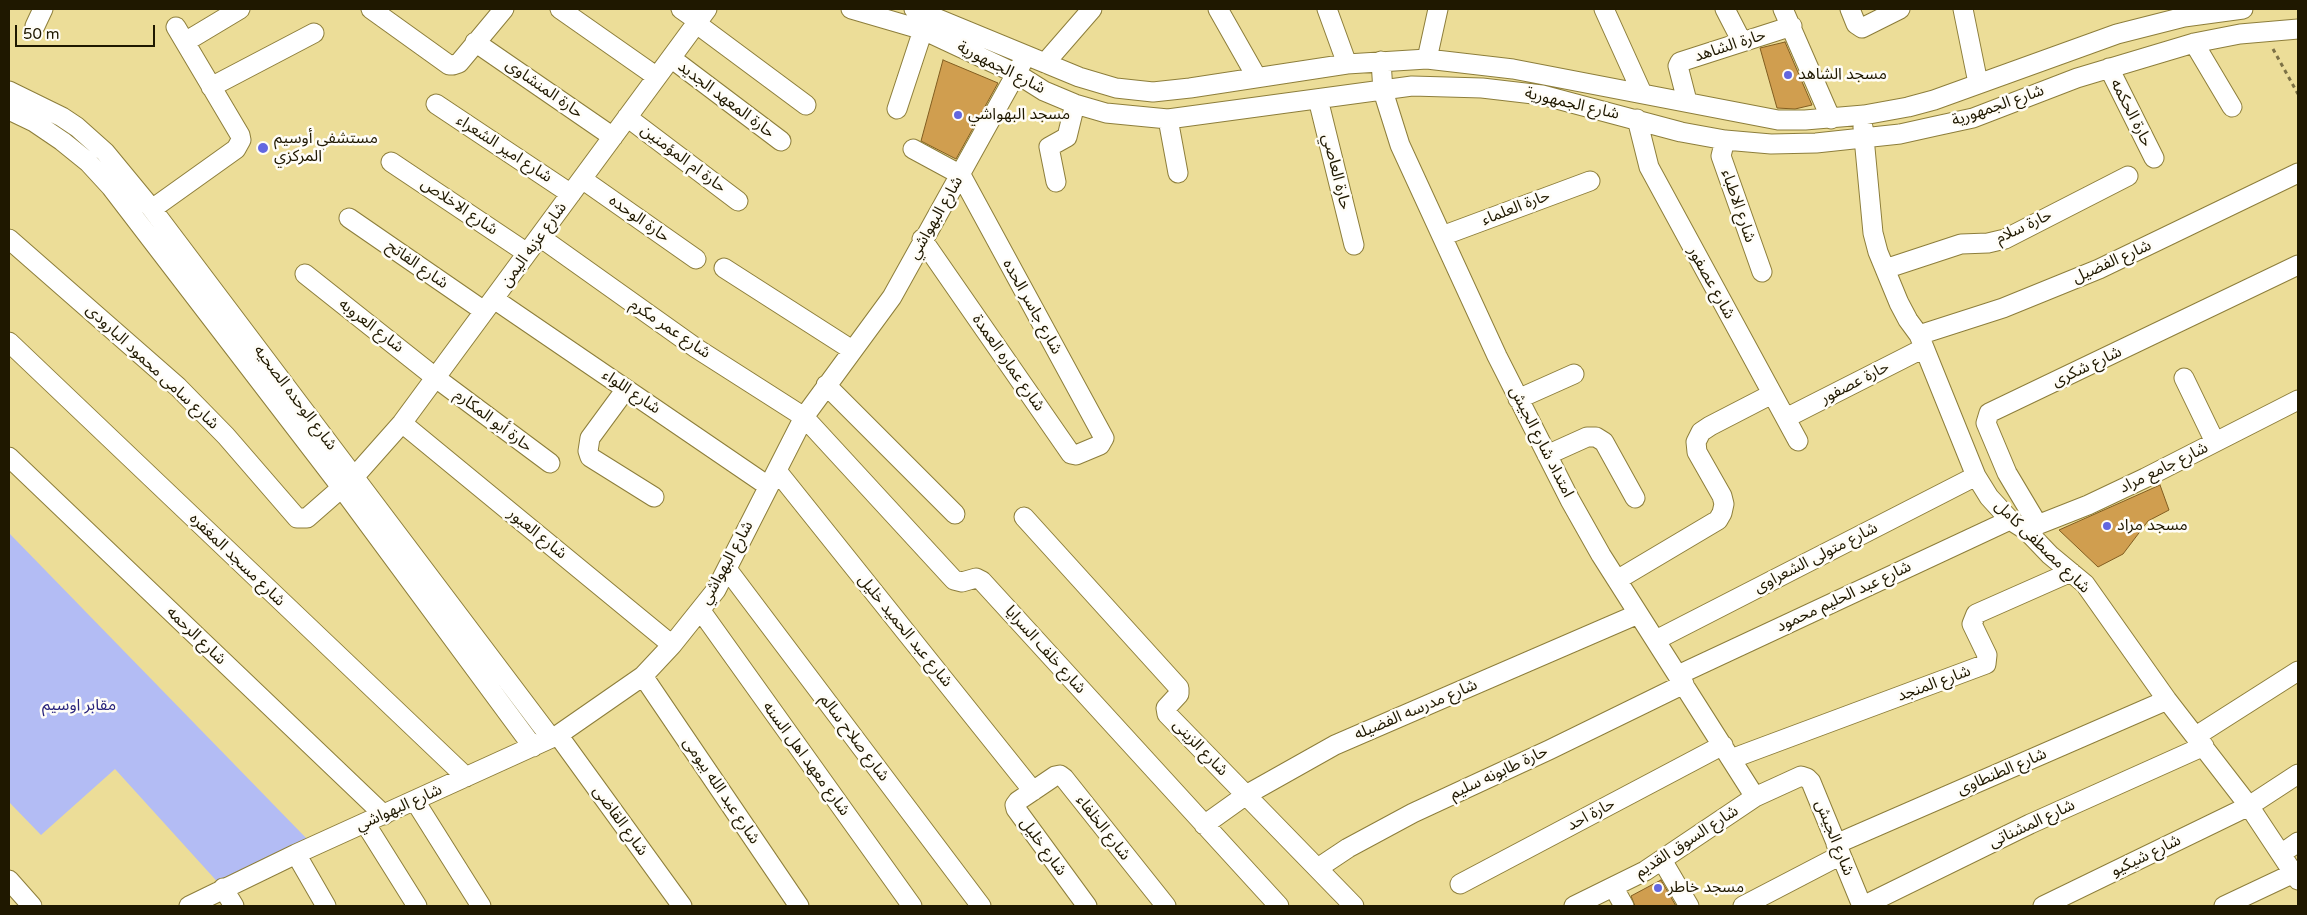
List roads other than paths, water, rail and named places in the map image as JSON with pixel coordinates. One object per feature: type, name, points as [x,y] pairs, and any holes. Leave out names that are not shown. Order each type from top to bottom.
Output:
[{"type":"street","points":[[35,26],[43,9]]},
{"type":"street","points":[[152,208],[239,145],[240,135],[180,34],[240,9]]},
{"type":"street","points":[[371,9],[449,65],[459,63],[504,9]]},
{"type":"street","points":[[560,9],[657,77]]},
{"type":"street","points":[[681,9],[701,18],[806,105]]},
{"type":"street","name":"شارع الجمهورية","points":[[851,9],[923,30],[1017,74],[1044,91],[1075,104],[1106,113],[1168,119],[1412,86],[1482,88],[1542,95],[1680,132],[1725,140],[1771,144],[1816,143],[1900,134],[1973,118],[2109,68],[2194,43],[2264,32],[2298,30]]},
{"type":"street","name":"شارع الجمهورية","points":[[914,9],[1079,77],[1116,88],[1153,92],[1347,64],[1427,59],[1513,69],[1778,120],[1831,119],[1864,115],[1934,100],[2116,34],[2150,24],[2218,11],[2243,9]]},
{"type":"street","points":[[1045,63],[1092,9]]},
{"type":"street","points":[[1218,9],[1256,76]]},
{"type":"street","points":[[1327,9],[1347,64]]},
{"type":"street","points":[[1427,59],[1438,9]]},
{"type":"street","points":[[1604,9],[1642,93]]},
{"type":"street","points":[[1725,9],[1742,42]]},
{"type":"street","points":[[1783,9],[1831,119]]},
{"type":"street","points":[[1850,9],[1856,24],[1862,28],[1900,9]]},
{"type":"street","points":[[1962,9],[1978,83]]},
{"type":"street","points":[[2253,9],[2264,32]]},
{"type":"street","name":"شارع عزبه اليمن","points":[[348,482],[402,423],[701,18]]},
{"type":"street","name":"حارة الشاهد","points":[[1687,102],[1678,66],[1680,62],[1792,26]]},
{"type":"street","points":[[897,109],[923,30]]},
{"type":"street","points":[[211,87],[314,33]]},
{"type":"street","name":"حارة المنشاوى","points":[[476,42],[613,137]]},
{"type":"street","points":[[2194,43],[2232,107]]},
{"type":"street","name":"شارع البهواشي","points":[[189,906],[296,854],[533,747],[554,736],[643,676],[672,646],[716,590],[804,416],[892,296],[922,239],[961,176],[1026,54]]},
{"type":"street","name":"حارة المعهد الجديد","points":[[671,58],[781,141]]},
{"type":"street","name":"امتداد شارع الجيش","points":[[1381,61],[1383,91],[1400,145],[1518,399],[1570,500],[1617,580],[1755,797]]},
{"type":"street","name":"حارة الحكمه","points":[[2109,68],[2154,158]]},
{"type":"street","name":"شارع الوحده الصحيه","points":[[9,91],[53,112],[77,127],[104,152],[152,208],[348,482],[533,747]]},
{"type":"street","name":"حارة العاصي","points":[[1318,99],[1354,245]]},
{"type":"street","name":"شارع امير الشعراء","points":[[436,104],[577,186]]},
{"type":"street","points":[[1056,182],[1049,147],[1067,137],[1075,104]]},
{"type":"street","name":"شارع الوحده الصحيه","points":[[9,110],[48,131],[75,151],[100,174],[554,736]]},
{"type":"street","name":"شارع مصطفى كامل","points":[[1864,115],[1863,138],[1873,233],[1878,252],[1899,303],[1921,341],[1976,476],[1989,496],[2025,525],[2050,555],[2085,584],[2167,700],[2249,806],[2296,877]]},
{"type":"street","name":"حارة ام المؤمنين","points":[[627,117],[738,201]]},
{"type":"street","points":[[1168,119],[1178,173]]},
{"type":"street","name":"شارع عصفور","points":[[1637,119],[1649,167],[1798,441]]},
{"type":"street","name":"شارع الاطباء","points":[[1725,140],[1721,156],[1762,272]]},
{"type":"street","points":[[912,149],[961,176]]},
{"type":"street","name":"شارع الاخلاص","points":[[391,162],[527,252]]},
{"type":"street","name":"شارع الفضيل","points":[[1921,341],[2099,269],[2298,173]]},
{"type":"street","name":"شارع جاسر الحده","points":[[961,176],[1104,438]]},
{"type":"street","name":"حارة سلام","points":[[1885,269],[1961,244],[1988,243],[2006,239],[2128,176]]},
{"type":"street","name":"حارة العلماء","points":[[1442,236],[1590,181]]},
{"type":"street","name":"حارة الوحده","points":[[577,186],[696,259]]},
{"type":"street","name":"شارع الفاتح","points":[[349,218],[489,305]]},
{"type":"street","name":"شارع عمر مكرم","points":[[540,237],[696,348],[804,416]]},
{"type":"street","name":"شارع سامى محمود البارودى","points":[[9,239],[178,387],[226,436],[297,518],[307,518],[348,482]]},
{"type":"street","name":"شارع عماره العمدة","points":[[922,239],[1071,454],[1076,455],[1100,446],[1104,438]]},
{"type":"street","name":"شارع شكرى","points":[[2025,525],[2007,473],[1986,423],[1989,412],[2298,265]]},
{"type":"street","points":[[724,268],[852,350]]},
{"type":"street","name":"شارع العروبه","points":[[305,274],[436,378]]},
{"type":"street","name":"شارع اللواء","points":[[489,305],[772,478]]},
{"type":"street","name":"حارة عصفور","points":[[1786,418],[1921,341]]},
{"type":"street","name":"شارع مسجد المغفره","points":[[9,342],[466,777]]},
{"type":"street","points":[[1518,399],[1574,374]]},
{"type":"street","name":"حارة أبو المكارم","points":[[436,378],[550,464]]},
{"type":"street","points":[[2184,378],[2216,442]]},
{"type":"street","points":[[826,385],[955,514]]},
{"type":"street","points":[[626,389],[590,438],[588,451],[590,457],[654,497]]},
{"type":"street","points":[[1617,580],[1718,520],[1724,504],[1722,496],[1697,452],[1696,442],[1701,432],[1710,426],[1772,394]]},
{"type":"street","name":"شارع جامع مراد","points":[[2025,525],[2088,505],[2298,400]]},
{"type":"street","name":"شارع خلف السرايا","points":[[804,416],[954,580],[962,582],[976,578],[982,581],[1279,906]]},
{"type":"street","name":"شارع العبور","points":[[402,423],[672,646]]},
{"type":"street","points":[[1547,455],[1588,437],[1596,437],[1604,442],[1635,498]]},
{"type":"street","name":"شارع الرحمه","points":[[9,458],[384,815]]},
{"type":"street","name":"شارع متولى الشعراوى","points":[[1656,640],[1976,476]]},
{"type":"street","name":"شارع عبد الحميد خليل","points":[[772,478],[1033,791]]},
{"type":"street","name":"شارع الزينى","points":[[1024,517],[1179,688],[1179,694],[1166,708],[1167,714],[1354,906]]},
{"type":"street","name":"شارع عبد الحليم محمود","points":[[1681,679],[2025,525]]},
{"type":"street","name":"شارع صلاح سالم","points":[[727,569],[982,906]]},
{"type":"street","name":"شارع المنجد","points":[[1727,752],[1986,664],[1987,655],[1972,624],[1976,614],[2071,572]]},
{"type":"street","name":"شارع معهد اهل السنه","points":[[701,611],[912,906]]},
{"type":"street","name":"شارع مدرسه الفضيله","points":[[1204,825],[1246,794],[1335,745],[1638,614]]},
{"type":"street","name":"شارع المشناتى","points":[[1862,906],[2200,741],[2298,671]]},
{"type":"street","name":"شارع عبد الله بيومى","points":[[643,676],[799,906]]},
{"type":"street","name":"حارة طابونه سليم","points":[[1318,868],[1348,848],[1413,813],[1558,746],[1681,679]]},
{"type":"street","name":"شارع الطنطاوى","points":[[1743,906],[1838,849],[2167,700]]},
{"type":"street","name":"شارع القاضى","points":[[554,736],[682,906]]},
{"type":"street","name":"حارة احد","points":[[1460,884],[1727,752]]},
{"type":"street","name":"شارع شيكيو","points":[[2043,906],[2073,900],[2249,806],[2298,774]]},
{"type":"street","name":"شارع الخلفاء","points":[[1033,791],[1055,776],[1060,775],[1064,778],[1166,906]]},
{"type":"street","name":"شارع الجيش","points":[[1801,776],[1808,778],[1811,782],[1862,906]]},
{"type":"street","name":"شارع السوق القديم","points":[[1574,906],[1614,888],[1662,860],[1755,797],[1801,776]]},
{"type":"street","name":"شارع خليل","points":[[1033,791],[1018,801],[1015,805],[1016,809],[1087,906]]},
{"type":"street","points":[[415,801],[481,906]]},
{"type":"street","points":[[365,823],[417,906]]},
{"type":"street","points":[[2282,854],[2298,842]]},
{"type":"street","points":[[296,854],[326,906]]},
{"type":"street","points":[[1662,860],[1689,906]]},
{"type":"street","points":[[2224,906],[2296,877]]},
{"type":"street","points":[[9,880],[32,906]]},
{"type":"street","points":[[223,888],[234,906]]},
{"type":"street","points":[[1614,888],[1624,906]]},
{"type":"place","name":"مسجد الشاهد","points":[[1788,75]]},
{"type":"place","name":"مسجد البهواشي","points":[[958,115]]},
{"type":"place","name":"مستشفي أوسيم المركزي","points":[[263,148]]},
{"type":"place","name":"مسجد مراد","points":[[2107,526]]},
{"type":"place","name":"مسجد خاطر","points":[[1658,888]]},
{"type":"park label","name":"مقابر اوسيم","points":[[79,706]]}]
